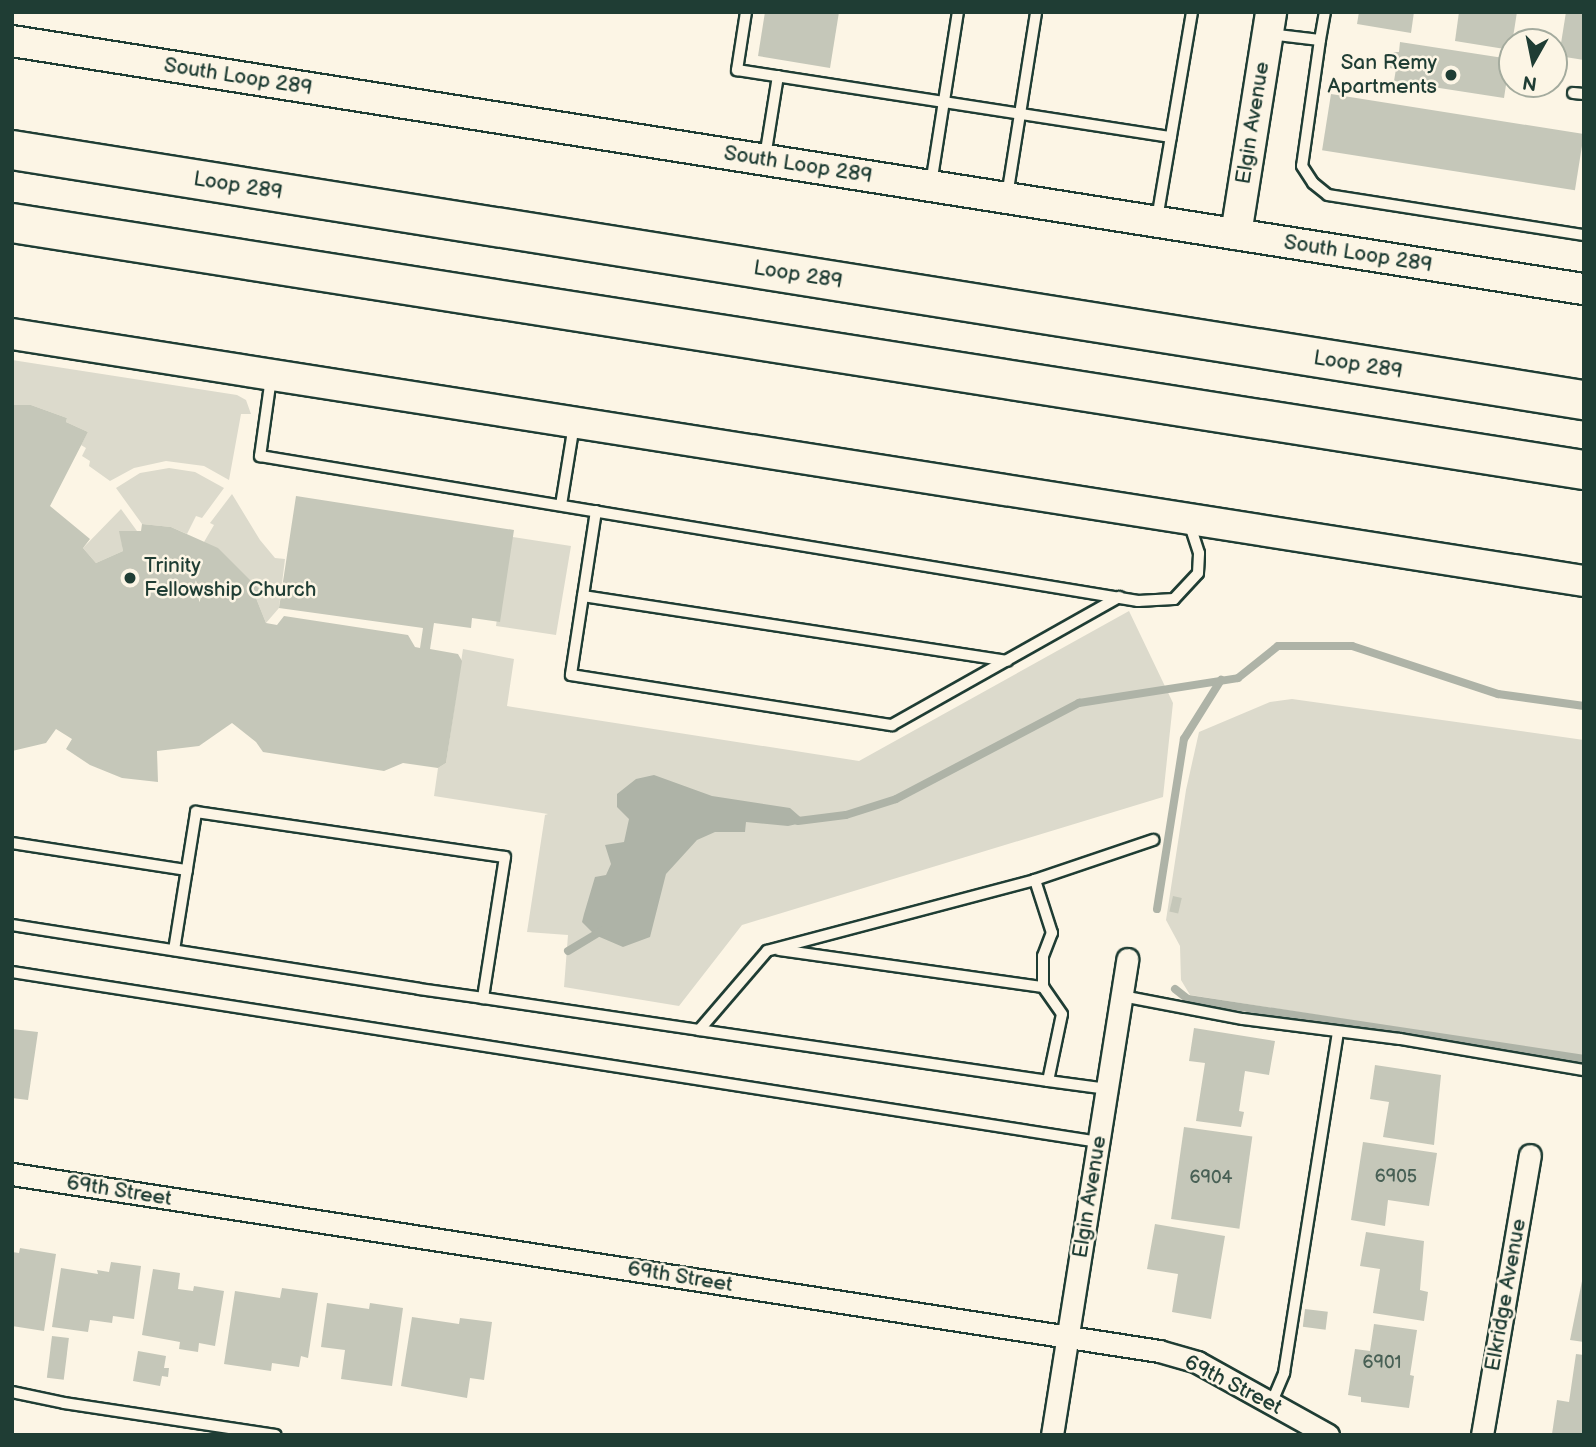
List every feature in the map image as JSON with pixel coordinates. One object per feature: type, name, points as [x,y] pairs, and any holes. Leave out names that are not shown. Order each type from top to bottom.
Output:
[{"type":"highway","points":[[12,132],[91,163]]},
{"type":"highway","name":"Loop 289","points":[[12,150],[1584,400]]},
{"type":"highway","points":[[12,223],[1584,470]]},
{"type":"highway","points":[[12,241],[166,247]]},
{"type":"main road","name":"Elgin Avenue","points":[[1236,234],[1269,23]]},
{"type":"main road","name":"South Loop 289","points":[[12,41],[1583,289]]},
{"type":"main road","points":[[12,334],[1584,581]]},
{"type":"street","name":"Elgin Avenue","points":[[1052,1435],[1126,959]]},
{"type":"street","name":"Elkridge Avenue","points":[[1482,1435],[1530,1155]]},
{"type":"street","name":"69th Street","points":[[12,1174],[1160,1351],[1197,1362],[1328,1435]]},
{"type":"lane","points":[[746,12],[737,70],[1171,137]]},
{"type":"lane","points":[[931,186],[958,12]]},
{"type":"lane","points":[[1006,198],[1036,12]]},
{"type":"lane","points":[[1157,222],[1192,12]]},
{"type":"lane","points":[[1325,12],[1302,166],[1313,183],[1328,195],[1584,235]]},
{"type":"lane","points":[[1269,23],[1320,40]]},
{"type":"lane","points":[[765,160],[778,76]]},
{"type":"lane","points":[[1583,289],[1584,284]]},
{"type":"lane","points":[[272,375],[260,456],[1119,597],[1166,601],[1174,599],[1188,587],[1198,573],[1199,553],[1188,518]]},
{"type":"lane","points":[[561,505],[574,422]]},
{"type":"lane","points":[[596,511],[571,675],[892,725],[1119,597]]},
{"type":"lane","points":[[583,596],[1007,661]]},
{"type":"lane","points":[[174,950],[196,812],[505,857],[483,998]]},
{"type":"lane","points":[[699,1030],[767,951],[1035,880],[1153,840]]},
{"type":"lane","points":[[12,842],[187,870]]},
{"type":"lane","points":[[1035,880],[1052,933],[1043,956],[1043,987],[1062,1014],[1048,1081]]},
{"type":"lane","points":[[12,925],[1107,1090]]},
{"type":"lane","points":[[772,949],[1043,987]]},
{"type":"lane","points":[[12,972],[1099,1142]]},
{"type":"lane","points":[[1122,996],[1243,1019],[1584,1070]]},
{"type":"lane","points":[[1271,1404],[1284,1373],[1338,1032]]},
{"type":"lane","points":[[12,1392],[64,1403],[276,1435]]},
{"type":"shaded area","points":[[12,360],[237,395],[246,400],[251,414],[241,414],[229,480],[204,466],[166,461],[134,468],[110,481],[89,466],[90,461],[82,456],[86,448],[81,445],[88,432],[66,422],[67,418],[31,405],[12,405]]},
{"type":"shaded area","points":[[169,468],[195,472],[224,488],[202,518],[196,516],[187,534],[171,527],[142,524],[116,488],[140,473]]},
{"type":"shaded area","points":[[232,494],[260,540],[275,558],[285,559],[279,608],[266,623],[256,598],[204,542],[214,525],[210,523]]},
{"type":"shaded area","points":[[121,509],[137,531],[120,531],[123,551],[96,563],[83,548]]},
{"type":"shaded area","points":[[500,535],[571,546],[556,635],[496,626],[500,596]]},
{"type":"shaded area","points":[[1129,611],[1173,703],[1163,797],[742,925],[679,1006],[564,987],[568,935],[527,932],[545,815],[548,814],[434,796],[438,768],[446,763],[463,649],[514,659],[507,706],[859,761]]},
{"type":"shaded area","points":[[1292,699],[1584,740],[1584,1057],[1190,995],[1181,980],[1180,946],[1166,920],[1186,790],[1199,732],[1270,702]]},
{"type":"shaded area","points":[[654,775],[712,796],[790,808],[806,822],[788,826],[746,822],[745,832],[715,832],[697,840],[666,874],[650,937],[623,947],[595,935],[582,922],[595,877],[606,875],[611,864],[605,845],[624,842],[629,819],[617,807],[617,794],[636,779]]},
{"type":"building","points":[[765,12],[839,12],[830,68],[758,56]]},
{"type":"building","points":[[1359,12],[1414,12],[1411,33],[1357,24]]},
{"type":"building","points":[[1459,12],[1517,12],[1514,28],[1498,28],[1498,48],[1455,41]]},
{"type":"building","points":[[1566,12],[1584,12],[1584,60],[1568,57],[1568,28],[1563,28]]},
{"type":"building","name":"San Remy Apartments","points":[[1400,42],[1498,57],[1498,97],[1394,81],[1396,69],[1390,68],[1393,52],[1399,52]]},
{"type":"building","points":[[1331,94],[1584,134],[1575,190],[1322,150]]},
{"type":"building","name":"Trinity Fellowship Church","points":[[12,405],[31,405],[67,418],[66,422],[88,432],[50,506],[90,539],[83,548],[96,563],[123,551],[119,531],[141,531],[142,524],[171,527],[218,548],[264,594],[256,598],[266,623],[277,625],[284,616],[408,635],[415,647],[420,648],[423,628],[279,608],[296,496],[514,530],[500,622],[472,618],[471,628],[434,623],[430,649],[458,654],[462,661],[446,763],[438,768],[403,763],[384,771],[263,752],[256,742],[232,723],[199,746],[157,751],[158,782],[122,778],[90,765],[66,749],[72,739],[56,729],[46,743],[12,751]]},
{"type":"building","points":[[1173,896],[1182,898],[1178,914],[1169,912]]},
{"type":"building","points":[[1194,1028],[1275,1041],[1269,1075],[1245,1071],[1239,1111],[1244,1112],[1241,1127],[1196,1121],[1205,1063],[1189,1061]]},
{"type":"building","points":[[12,1029],[38,1032],[28,1100],[12,1098]]},
{"type":"building","points":[[1375,1065],[1441,1075],[1434,1145],[1383,1137],[1389,1102],[1370,1099]]},
{"type":"building","points":[[1184,1127],[1252,1137],[1239,1229],[1171,1219]]},
{"type":"building","points":[[1363,1142],[1437,1153],[1429,1206],[1388,1200],[1385,1226],[1351,1220]]},
{"type":"building","points":[[1155,1224],[1225,1236],[1211,1319],[1172,1312],[1178,1274],[1147,1269]]},
{"type":"building","points":[[1366,1232],[1424,1241],[1420,1290],[1428,1292],[1424,1321],[1373,1313],[1380,1269],[1360,1266]]},
{"type":"building","points":[[20,1248],[56,1254],[44,1331],[12,1326],[12,1252],[19,1253]]},
{"type":"building","points":[[111,1262],[141,1266],[134,1319],[113,1316],[112,1323],[90,1320],[88,1332],[52,1327],[61,1268],[98,1274],[97,1270],[109,1272]]},
{"type":"building","points":[[153,1269],[180,1273],[178,1289],[193,1291],[194,1286],[224,1291],[215,1346],[199,1343],[198,1352],[179,1349],[180,1342],[142,1335]]},
{"type":"building","points":[[1584,1281],[1584,1342],[1570,1340]]},
{"type":"building","points":[[282,1288],[318,1293],[308,1358],[301,1356],[299,1367],[272,1363],[271,1371],[224,1364],[235,1291],[280,1298]]},
{"type":"building","points":[[327,1303],[369,1309],[370,1303],[403,1308],[392,1386],[341,1379],[345,1350],[321,1347]]},
{"type":"building","points":[[1305,1309],[1328,1312],[1326,1330],[1303,1327]]},
{"type":"building","points":[[412,1317],[459,1324],[460,1318],[492,1322],[484,1380],[470,1378],[467,1398],[401,1386]]},
{"type":"building","points":[[1374,1324],[1417,1330],[1410,1375],[1414,1376],[1409,1408],[1361,1402],[1361,1397],[1348,1395],[1355,1349],[1370,1351]]},
{"type":"building","points":[[52,1336],[69,1338],[64,1380],[47,1378]]},
{"type":"building","points":[[138,1351],[166,1356],[164,1368],[169,1368],[168,1377],[162,1376],[160,1386],[133,1381]]},
{"type":"building","points":[[1576,1354],[1584,1355],[1584,1435],[1552,1434],[1557,1400],[1569,1402]]},
{"type":"waterway","points":[[798,821],[846,815],[896,799],[1079,703],[1238,678],[1278,646],[1352,646],[1498,694],[1584,706]]},
{"type":"waterway","points":[[1157,909],[1184,739],[1221,680]]},
{"type":"waterway","points":[[568,951],[601,931]]},
{"type":"waterway","points":[[1175,989],[1188,999],[1584,1059]]},
{"type":"place","name":"San Remy Apartments","points":[[1451,75]]},
{"type":"place","name":"Trinity Fellowship Church","points":[[130,578]]}]
